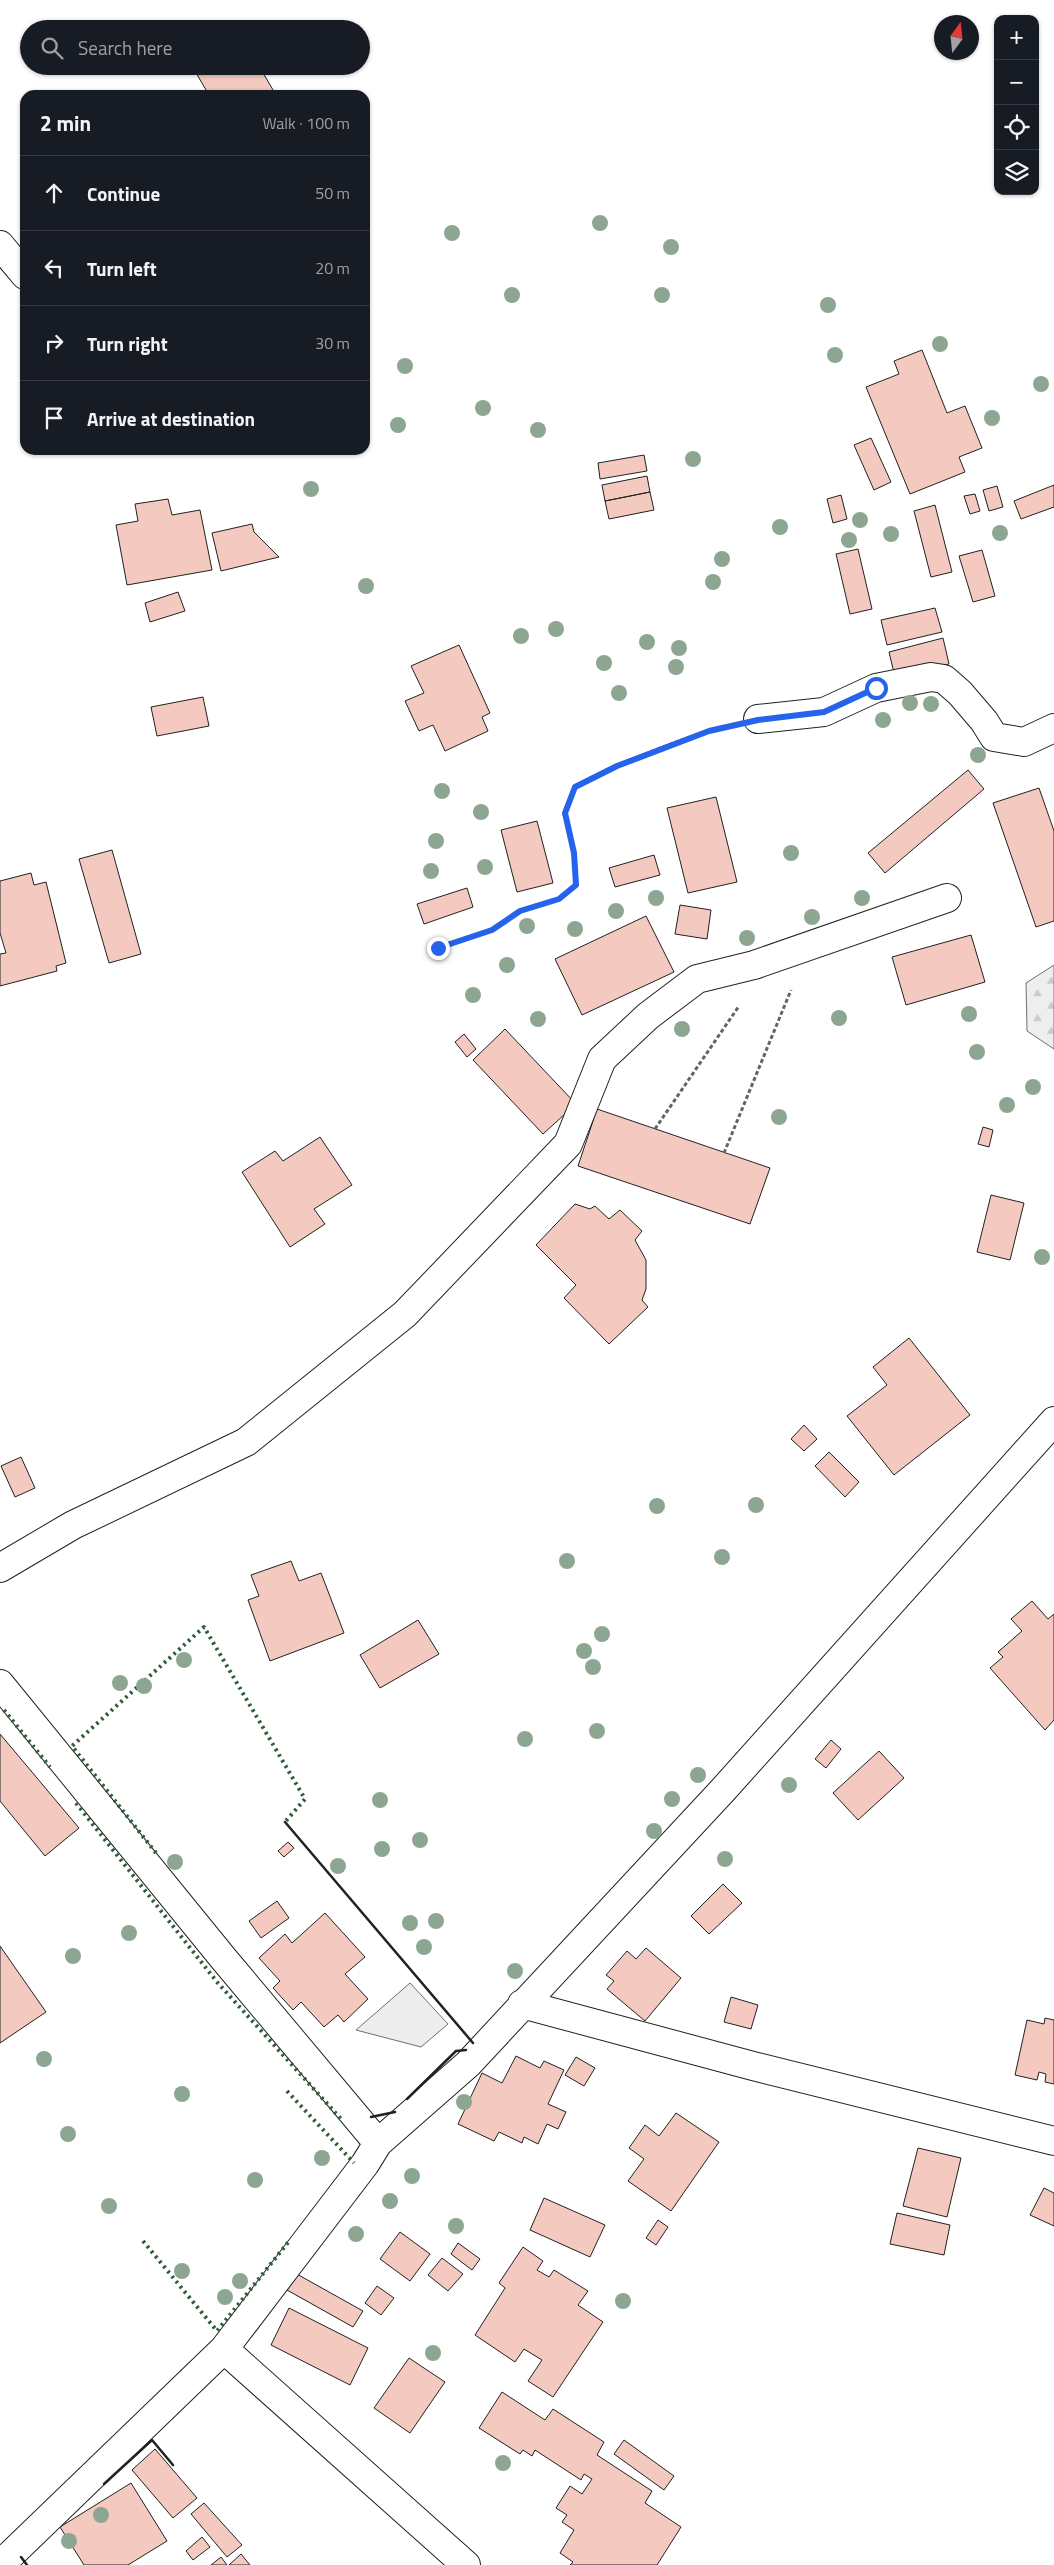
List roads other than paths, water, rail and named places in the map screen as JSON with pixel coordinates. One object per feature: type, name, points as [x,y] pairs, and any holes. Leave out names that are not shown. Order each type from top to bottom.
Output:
[{"type":"street","points":[[0,244],[20,270]]},
{"type":"street","points":[[758,720],[824,712],[876,688],[931,677],[944,679],[960,693],[984,720],[994,737],[1024,742],[1054,728]]},
{"type":"street","points":[[0,1568],[73,1525],[246,1442],[405,1314],[516,1201],[568,1144],[602,1059],[648,1016],[697,979],[770,960],[947,898]]},
{"type":"street","points":[[0,2565],[224,2350],[365,2164],[378,2143],[468,2064],[723,1790],[908,1582],[1008,1476],[1054,1421]]},
{"type":"street","points":[[0,1684],[223,1958],[378,2143]]},
{"type":"street","points":[[522,2004],[754,2066],[1054,2141]]},
{"type":"street","points":[[224,2350],[466,2565]]}]
